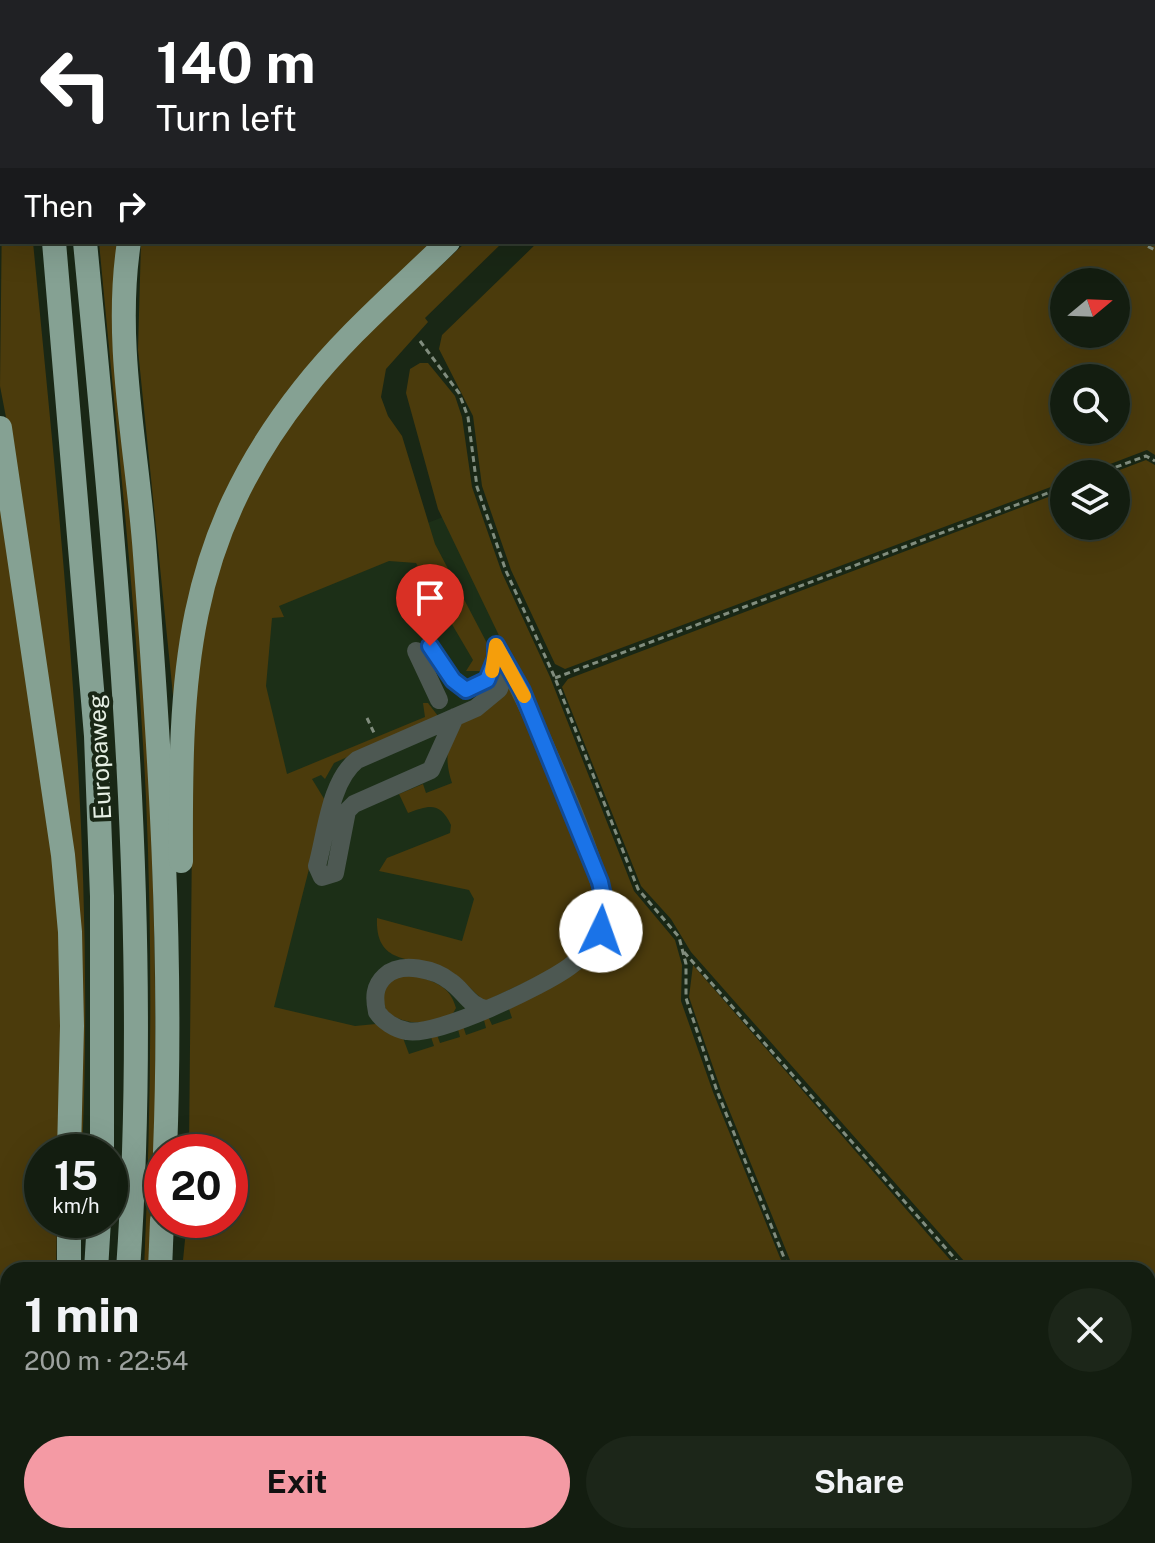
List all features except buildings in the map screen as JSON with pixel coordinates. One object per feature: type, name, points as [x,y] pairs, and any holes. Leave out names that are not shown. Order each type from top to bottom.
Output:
[{"type":"highway","name":"Europaweg","points":[[54,244],[96,736],[102,896],[102,1134]]},
{"type":"highway","name":"Europaweg","points":[[85,244],[112,524],[128,746],[138,1038],[128,1262]]},
{"type":"highway","points":[[129,244],[123,295],[125,354],[157,715],[165,846],[165,1134]]},
{"type":"highway","points":[[167,1039],[181,961],[180,755],[187,660],[195,611],[218,534],[268,437],[303,389],[446,244]]},
{"type":"highway","points":[[0,428],[63,855],[72,1026],[69,1134]]},
{"type":"highway","points":[[69,1238],[69,1262]]},
{"type":"highway","points":[[96,1262],[98,1238]]},
{"type":"highway","points":[[160,1262],[161,1238]]},
{"type":"lane","points":[[439,700],[423,648],[466,690],[487,680],[500,653]]},
{"type":"lane","points":[[459,715],[431,770],[354,804],[347,811],[335,873],[322,877],[317,866],[338,788],[348,767],[357,760],[459,715],[476,708],[499,689],[506,670],[500,653]]},
{"type":"lane","points":[[486,1009],[473,1005],[450,981],[414,968],[390,972],[382,979],[375,993],[377,1012],[382,1018],[407,1031],[429,1029],[486,1009],[531,990],[570,966],[597,937],[606,909],[600,882],[547,751],[500,653]]},
{"type":"lane","points":[[420,696],[439,700],[459,715]]},
{"type":"lane","points":[[338,788],[354,804]]},
{"type":"path","points":[[420,341],[459,393],[468,417],[477,487],[506,571],[555,678],[638,889],[679,937],[684,951],[686,998],[690,1012],[717,1091],[786,1262]]},
{"type":"path","points":[[1130,462],[1146,456],[1155,461]]},
{"type":"path","points":[[555,678],[1050,492]]},
{"type":"path","points":[[367,718],[376,737]]},
{"type":"path","points":[[684,951],[958,1262]]},
{"type":"shaded area","points":[[2,244],[33,244],[74,696],[84,924],[82,1134],[78,1134],[80,1043],[9,433],[0,386]]},
{"type":"shaded area","points":[[99,244],[122,244],[153,884],[155,1134],[148,1134],[150,916],[142,728]]},
{"type":"shaded area","points":[[141,244],[429,244],[260,433],[174,705],[138,350]]},
{"type":"shaded area","points":[[464,244],[501,244],[425,318],[428,322],[386,369],[381,397],[388,416],[402,436],[435,544],[489,647],[483,671],[466,671],[473,660],[416,563],[389,561],[279,606],[284,617],[272,618],[266,686],[287,774],[425,717],[423,703],[428,703],[438,716],[334,763],[325,779],[321,775],[312,779],[326,802],[274,1007],[355,1026],[376,1024],[403,1038],[409,1054],[434,1046],[430,1034],[436,1032],[440,1043],[460,1037],[457,1025],[462,1023],[466,1035],[486,1028],[483,1016],[487,1014],[492,1025],[512,1018],[508,1006],[609,935],[612,919],[520,679],[438,509],[406,393],[410,369],[420,363],[428,363],[455,396],[462,417],[472,487],[502,573],[550,677],[634,891],[675,940],[682,965],[681,1001],[713,1092],[782,1262],[183,1262],[185,1238],[248,1238],[248,1134],[189,1134],[193,729],[197,667],[220,557],[271,449],[341,359]]},
{"type":"shaded area","points":[[536,244],[1155,244],[1155,455],[1147,450],[1121,460],[1050,460],[1050,487],[565,669],[555,664],[511,570],[482,486],[473,416],[439,349],[442,335]]},
{"type":"shaded area","points":[[1146,460],[1155,465],[1155,1262],[965,1262],[691,952],[671,919],[641,886],[562,687],[568,679],[1050,496],[1050,540],[1130,540],[1130,466]]},
{"type":"shaded area","points":[[0,481],[53,844],[63,1008],[60,1134],[24,1134],[24,1238],[57,1238],[56,1262],[0,1262]]},
{"type":"shaded area","points":[[448,515],[649,972],[375,1071],[242,1023],[259,588]]},
{"type":"shaded area","points":[[511,685],[596,882],[600,920],[567,963],[485,1001],[451,972],[389,952],[378,934],[377,918],[462,941],[474,899],[469,890],[379,871],[387,858],[450,833],[451,825],[443,812],[428,807],[408,813],[399,794],[423,784],[426,793],[452,783],[448,749],[460,724]]},
{"type":"shaded area","points":[[693,965],[952,1262],[791,1262],[721,1090],[689,997]]},
{"type":"shaded area","points":[[412,975],[434,982],[450,994],[456,1008],[452,1015],[419,1022],[387,1013],[381,994],[394,978]]},
{"type":"shaded area","points":[[145,1238],[151,1238],[150,1262],[144,1262]]},
{"type":"slow traffic","points":[[492,671],[496,645],[524,696]]},
{"type":"route","points":[[430,646],[453,680],[466,690],[487,680],[496,658],[496,645],[522,691],[600,882],[606,909],[601,931]]}]
